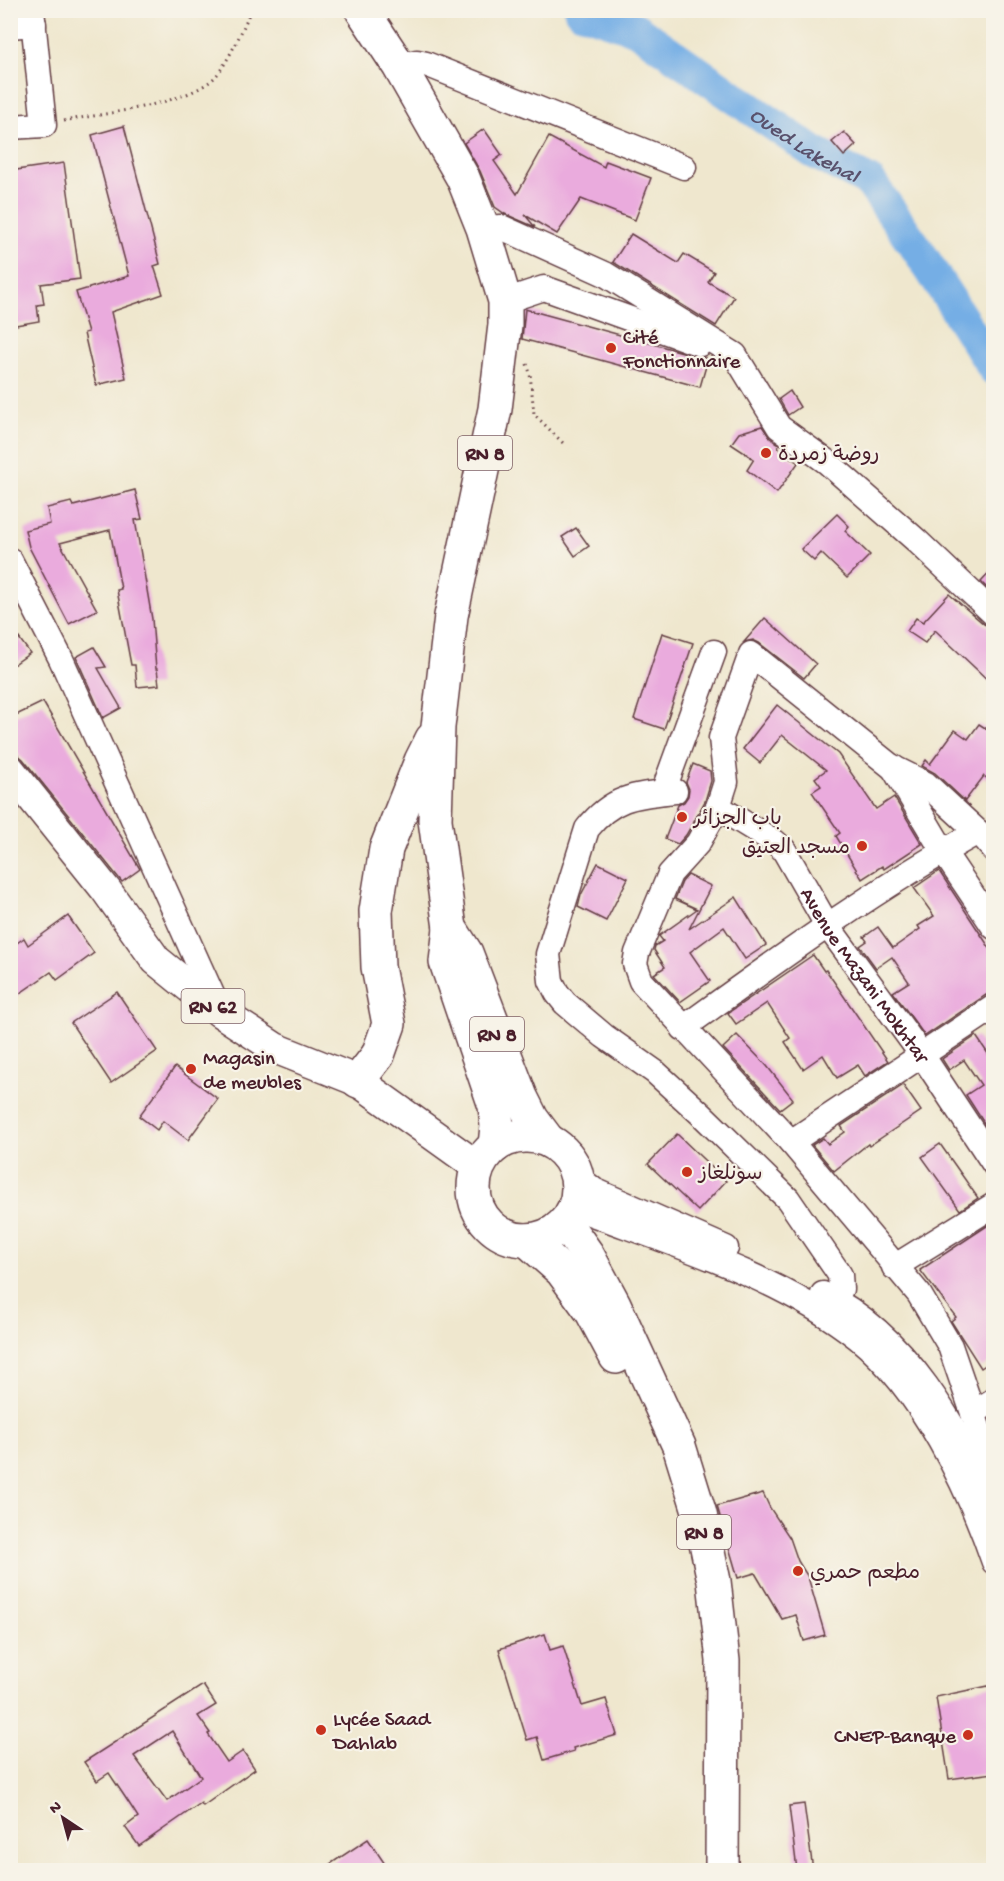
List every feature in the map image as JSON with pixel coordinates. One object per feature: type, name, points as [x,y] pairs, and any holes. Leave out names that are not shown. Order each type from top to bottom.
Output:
[{"type":"highway","name":"RN 8","points":[[362,10],[399,66],[463,178],[488,243],[505,313],[495,409],[451,616],[438,727],[435,820],[450,928],[446,962],[495,1106],[497,1126],[487,1156]]},
{"type":"highway","points":[[358,1081],[378,1055],[389,1024],[378,967],[376,911],[386,849],[421,760],[438,727]]},
{"type":"highway","name":"RN 8","points":[[450,928],[466,953],[521,1097],[532,1119],[547,1139]]},
{"type":"highway","points":[[533,1136],[547,1139],[561,1148],[572,1161],[578,1177],[579,1190],[568,1218],[554,1232],[541,1238],[527,1240],[513,1238],[499,1232],[479,1211],[474,1181],[487,1156],[507,1139],[533,1136]]},
{"type":"highway","name":"RN 8","points":[[568,1218],[614,1304],[679,1446],[700,1514],[714,1581],[723,1662],[722,1870]]},
{"type":"highway","name":"RN 8","points":[[527,1240],[562,1271],[592,1312],[636,1394],[666,1467],[700,1607],[706,1682],[706,1769],[701,1870]]},
{"type":"main road","name":"RN 62","points":[[10,770],[106,890],[156,960],[220,1012],[275,1048],[358,1081],[487,1156]]},
{"type":"street","points":[[10,127],[44,124],[26,20]]},
{"type":"street","points":[[399,66],[417,62],[426,64],[684,167]]},
{"type":"street","points":[[488,243],[518,252],[563,256],[605,274],[735,355],[779,427],[827,462],[917,541],[993,614]]},
{"type":"street","points":[[505,313],[544,288],[735,355]]},
{"type":"street","points":[[10,560],[61,659],[220,1012]]},
{"type":"street","points":[[714,652],[669,791],[622,799],[596,817],[587,829],[548,954],[551,981],[565,1003],[604,1036],[655,1072],[788,1199],[840,1275],[841,1289],[831,1308]]},
{"type":"street","points":[[993,850],[978,832],[926,784],[892,767],[751,654],[721,738],[726,782],[718,807],[698,843],[670,874],[637,953],[636,970],[641,981],[683,1028],[791,1142],[919,1294],[950,1346],[993,1474]]},
{"type":"street","points":[[892,767],[993,927]]},
{"type":"street","name":"Avenue Mazani Mokhtar","points":[[718,807],[784,850],[827,925],[922,1055],[993,1164]]},
{"type":"street","points":[[683,1028],[827,925],[943,851],[978,832]]},
{"type":"street","points":[[791,1142],[993,1007]]},
{"type":"street","points":[[578,1177],[594,1190],[717,1244],[831,1308],[880,1358],[909,1393],[939,1440],[959,1478],[993,1562]]},
{"type":"street","points":[[894,1267],[993,1205]]},
{"type":"street","points":[[568,1218],[587,1212],[713,1259],[787,1293],[831,1308],[874,1327],[923,1382],[956,1431],[993,1508]]},
{"type":"street","points":[[973,1413],[993,1400]]},
{"type":"path","points":[[44,124],[151,105],[189,94],[216,76],[246,23],[250,10]]},
{"type":"path","points":[[505,313],[530,373],[534,414],[563,443]]},
{"type":"building","points":[[124,126],[160,264],[154,266],[163,294],[111,312],[126,378],[96,385],[84,333],[88,332],[76,292],[129,276],[92,135]]},
{"type":"building","points":[[484,129],[502,155],[494,161],[517,194],[549,137],[604,167],[606,161],[651,178],[635,220],[581,199],[557,234],[525,215],[535,227],[505,214],[495,207],[480,171],[464,143]]},
{"type":"building","points":[[844,132],[856,145],[844,156],[832,142]]},
{"type":"building","points":[[64,163],[80,279],[41,284],[44,304],[37,305],[39,321],[10,326],[10,171]]},
{"type":"building","points":[[631,234],[678,263],[684,254],[714,272],[708,282],[734,297],[716,326],[613,262]]},
{"type":"building","name":"Cité Fonctionnaire","points":[[525,309],[708,359],[700,387],[522,339]]},
{"type":"building","points":[[790,391],[800,407],[788,415],[779,399]]},
{"type":"building","name":"روضة زمردة","points":[[762,426],[770,438],[779,444],[778,448],[798,463],[777,493],[747,470],[754,459],[731,444],[739,433]]},
{"type":"building","points":[[135,490],[142,519],[135,520],[152,619],[159,685],[137,687],[135,665],[131,665],[117,590],[121,589],[110,530],[60,543],[97,610],[69,624],[29,547],[25,530],[50,524],[47,508],[71,502],[73,506]]},
{"type":"building","points":[[837,514],[849,526],[845,531],[870,555],[847,578],[821,553],[814,561],[801,549]]},
{"type":"building","points":[[576,528],[589,546],[575,556],[562,537]]},
{"type":"building","points":[[993,569],[993,594],[981,582]]},
{"type":"building","points":[[949,594],[984,624],[993,628],[993,685],[935,630],[925,643],[907,631],[916,618],[923,622]]},
{"type":"building","points":[[765,618],[816,664],[804,678],[759,643],[753,640],[744,642]]},
{"type":"building","points":[[10,626],[30,653],[10,667]]},
{"type":"building","points":[[662,633],[693,643],[664,729],[634,719]]},
{"type":"building","points":[[94,647],[106,667],[98,668],[121,708],[103,718],[76,657]]},
{"type":"building","points":[[43,702],[140,869],[122,882],[23,759],[17,754],[10,753],[10,718]]},
{"type":"building","points":[[777,705],[838,754],[876,809],[894,797],[922,844],[884,869],[882,866],[862,879],[836,836],[840,833],[812,792],[821,786],[815,778],[826,770],[782,735],[760,763],[743,749]]},
{"type":"building","points":[[979,724],[993,733],[993,783],[984,776],[965,801],[935,773],[922,766],[926,760],[930,764],[955,730],[968,739]]},
{"type":"building","points":[[693,764],[710,771],[711,781],[705,801],[686,835],[678,844],[665,839],[678,805],[688,796],[689,789],[686,782]]},
{"type":"building","points":[[598,863],[628,878],[606,921],[578,907],[581,895]]},
{"type":"building","points":[[939,871],[993,953],[993,993],[986,995],[925,1036],[893,992],[909,982],[892,957],[876,968],[860,946],[867,941],[864,937],[878,927],[893,948],[920,929],[918,926],[934,916],[914,888]]},
{"type":"building","points":[[688,875],[711,886],[689,929],[736,897],[766,945],[745,959],[724,927],[690,952],[710,981],[680,1002],[654,974],[665,967],[654,950],[655,946],[663,941],[659,936],[697,909],[675,899],[682,882]]},
{"type":"building","points":[[68,916],[94,953],[57,980],[51,972],[10,1000],[10,948],[24,938],[28,945]]},
{"type":"building","points":[[813,955],[824,971],[826,970],[888,1061],[865,1076],[858,1065],[837,1078],[823,1055],[803,1069],[785,1042],[790,1038],[767,1003],[736,1024],[728,1013]]},
{"type":"building","points":[[117,992],[157,1051],[111,1083],[71,1023]]},
{"type":"building","points":[[737,1035],[767,1066],[793,1099],[780,1109],[723,1048]]},
{"type":"building","points":[[976,1036],[993,1061],[993,1137],[966,1095],[981,1085],[964,1060],[949,1070],[942,1059]]},
{"type":"building","points":[[175,1067],[218,1099],[188,1140],[163,1121],[157,1130],[139,1116]]},
{"type":"building","points":[[903,1085],[921,1111],[869,1146],[868,1144],[834,1171],[812,1145],[823,1138],[828,1144],[845,1132],[841,1126]]},
{"type":"building","name":"سونلغاز","points":[[677,1134],[726,1181],[698,1211],[648,1164]]},
{"type":"building","points":[[940,1144],[978,1198],[960,1210],[922,1157]]},
{"type":"building","points":[[993,1222],[993,1360],[981,1368],[951,1321],[956,1317],[920,1270]]},
{"type":"building","points":[[763,1493],[790,1538],[798,1561],[808,1577],[825,1635],[804,1641],[796,1615],[782,1619],[755,1573],[738,1578],[717,1506]]},
{"type":"building","points":[[545,1634],[550,1650],[563,1646],[582,1706],[606,1699],[617,1735],[573,1748],[574,1751],[544,1760],[537,1737],[527,1740],[499,1649]]},
{"type":"building","points":[[203,1685],[216,1705],[198,1716],[210,1733],[208,1734],[227,1762],[243,1751],[255,1769],[203,1806],[201,1803],[139,1846],[125,1827],[138,1817],[127,1800],[109,1773],[97,1781],[84,1762]],"holes":[[[172,1731],[201,1777],[167,1801],[134,1756]]]},
{"type":"building","name":"CNEP-Banque","points":[[993,1685],[993,1773],[949,1779],[936,1697]]},
{"type":"building","points":[[804,1804],[813,1870],[797,1870],[789,1806]]},
{"type":"building","points":[[368,1839],[389,1870],[321,1870]]},
{"type":"waterway","name":"Oued Lakehal","points":[[580,10],[636,29],[813,152],[870,182],[920,253],[994,369]]},
{"type":"place","name":"Cité Fonctionnaire","points":[[611,348]]},
{"type":"place","name":"روضة زمردة","points":[[766,453]]},
{"type":"place","name":"باب الجزائر","points":[[682,817]]},
{"type":"place","name":"مسجد العتيق","points":[[862,846]]},
{"type":"place","name":"Magasin de meubles","points":[[191,1069]]},
{"type":"place","name":"سونلغاز","points":[[687,1172]]},
{"type":"place","name":"مطعم حمري","points":[[798,1571]]},
{"type":"place","name":"Lycée Saad Dahlab","points":[[321,1730]]},
{"type":"place","name":"CNEP-Banque","points":[[968,1735]]}]
